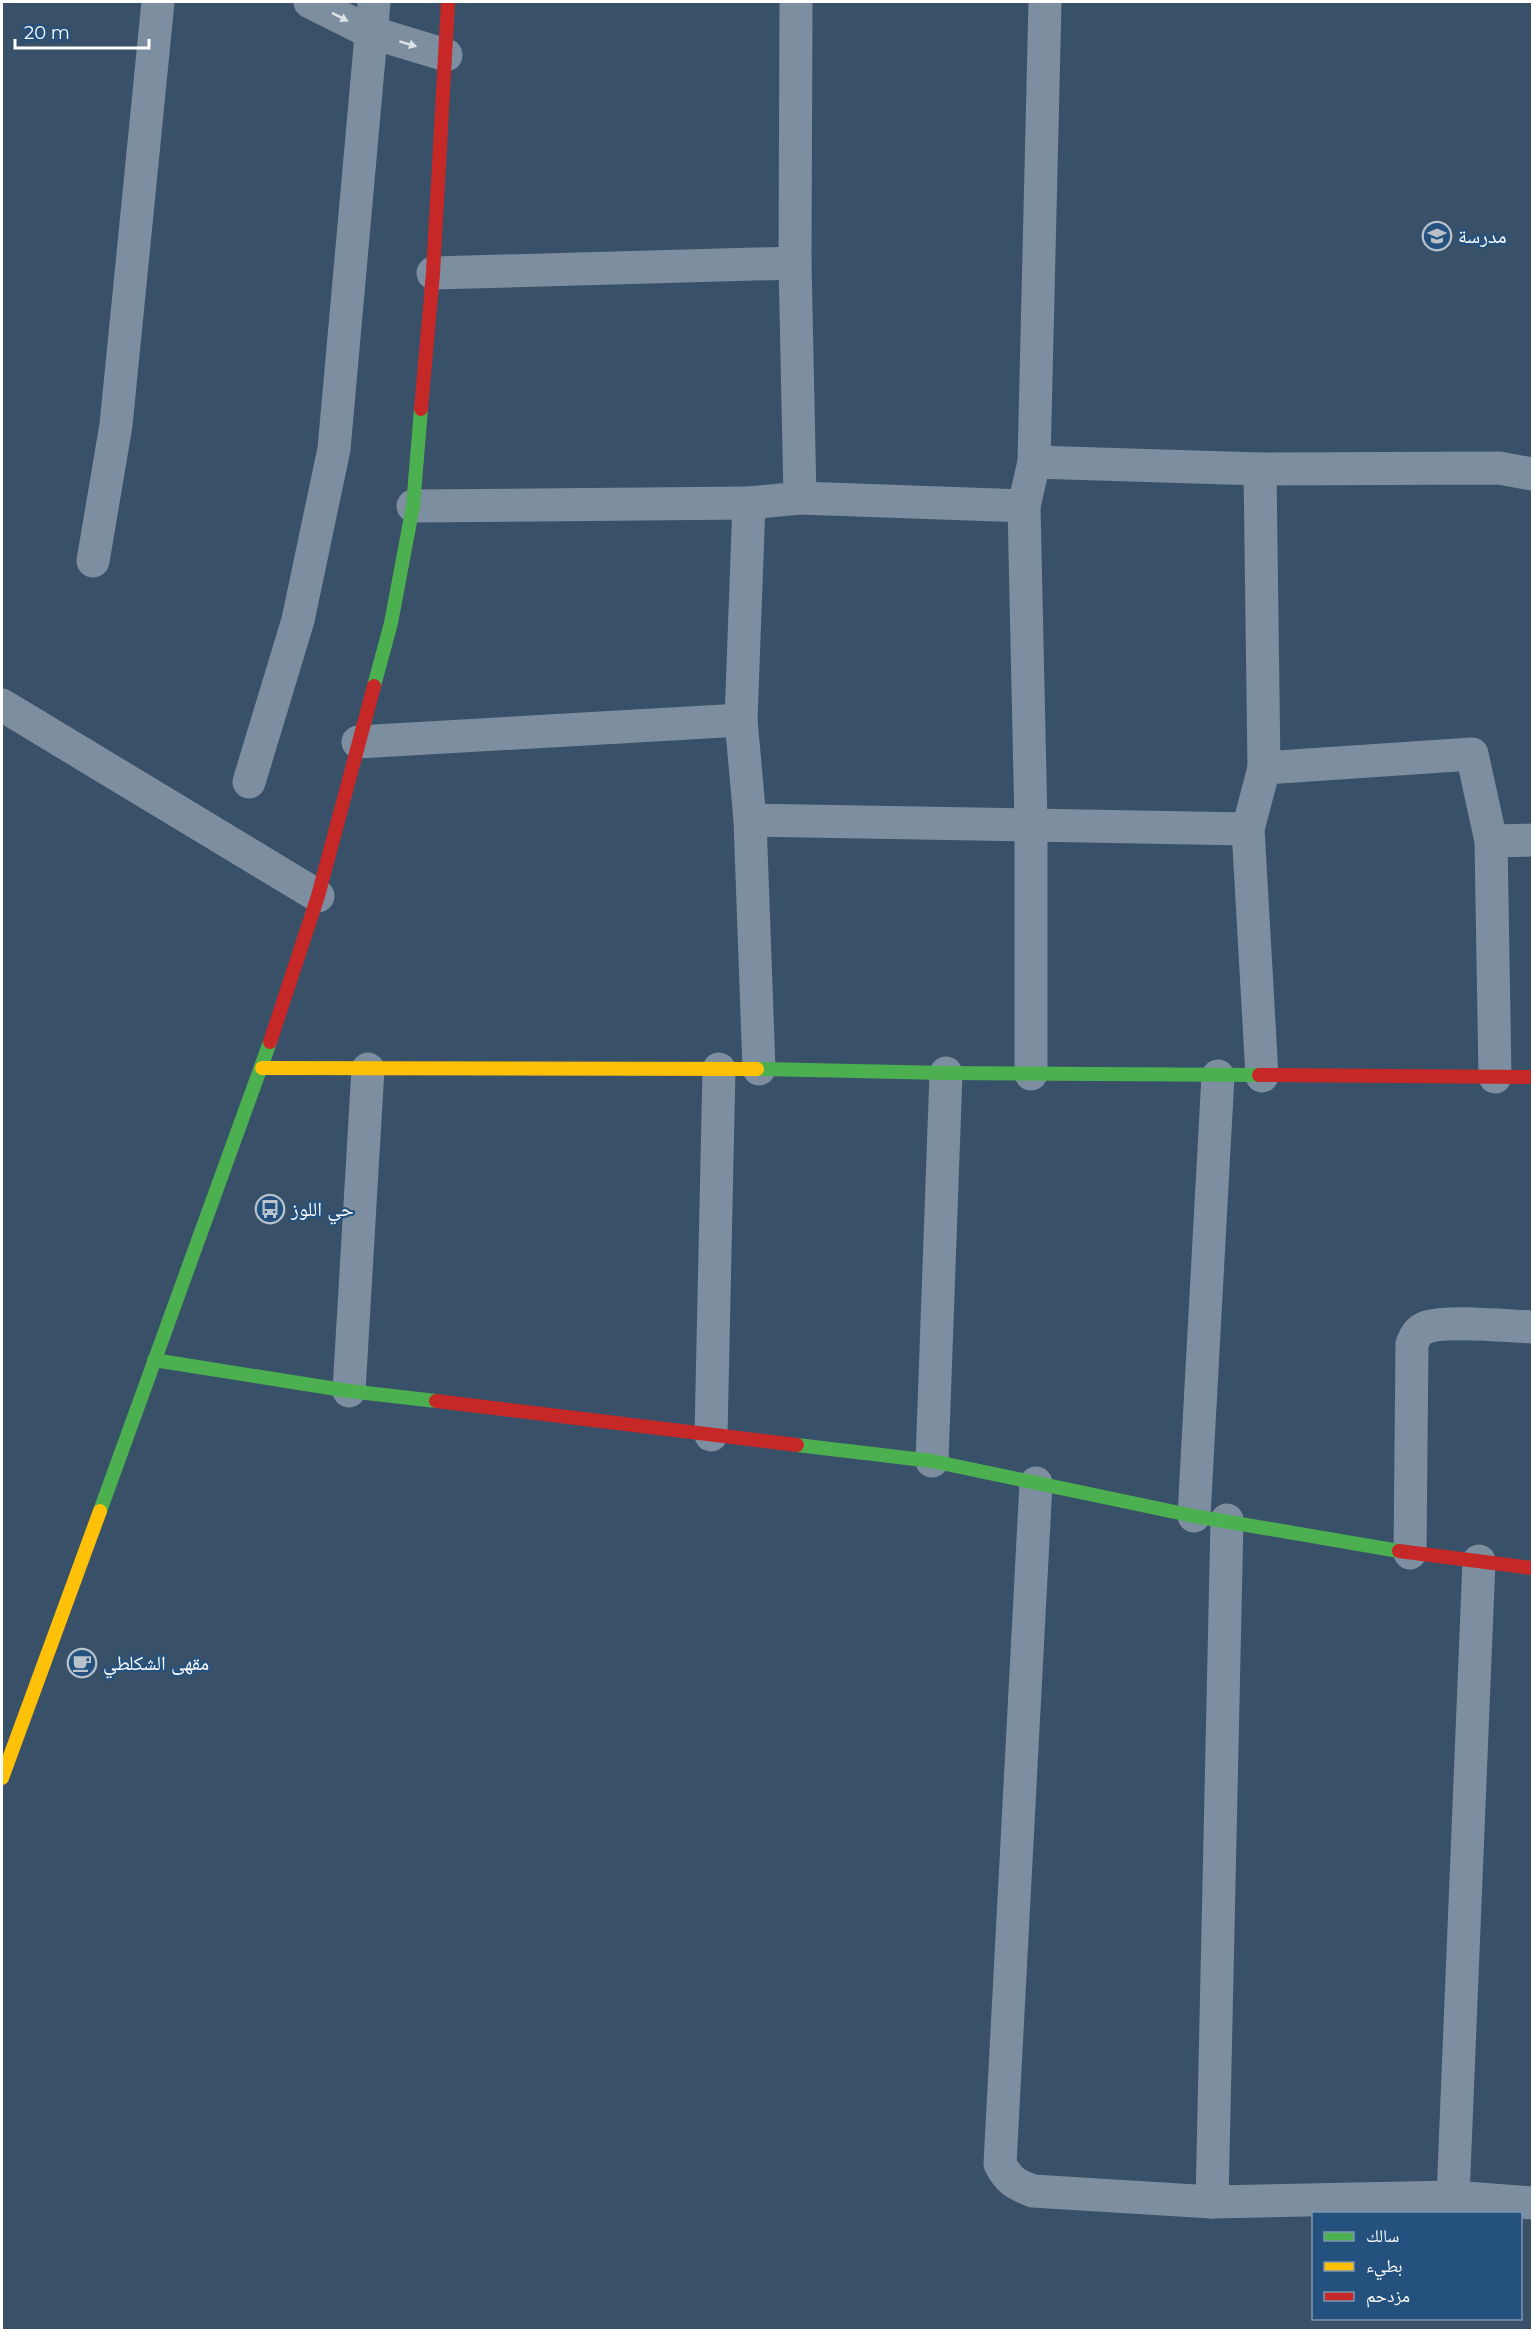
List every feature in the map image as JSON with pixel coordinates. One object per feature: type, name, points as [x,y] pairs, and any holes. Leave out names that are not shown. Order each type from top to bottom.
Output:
[{"type":"street","points":[[93,561],[116,425],[158,2]]},
{"type":"street","points":[[310,2],[372,17],[446,55]]},
{"type":"street","points":[[2,1778],[262,1068],[318,896],[391,623],[413,506],[434,273],[448,2]]},
{"type":"street","points":[[796,2],[795,263],[800,498]]},
{"type":"street","points":[[1032,1074],[1031,824],[1024,506],[1034,462],[1045,2]]},
{"type":"street","points":[[249,782],[298,620],[334,448],[372,17]]},
{"type":"street","points":[[434,273],[795,263]]},
{"type":"street","points":[[1034,462],[1260,469],[1499,468],[1533,474]]},
{"type":"street","points":[[1260,469],[1264,768],[1248,829],[1262,1076]]},
{"type":"street","points":[[413,506],[749,503],[800,498],[1024,506]]},
{"type":"street","points":[[749,503],[741,720],[750,820],[759,1069]]},
{"type":"street","points":[[6,719],[318,896]]},
{"type":"street","points":[[358,742],[741,720]]},
{"type":"street","points":[[1264,768],[1473,754],[1491,841],[1495,1077]]},
{"type":"street","points":[[750,820],[1248,829]]},
{"type":"street","points":[[1491,841],[1533,840]]},
{"type":"street","points":[[262,1068],[759,1069],[1218,1076],[1533,1077]]},
{"type":"street","points":[[349,1391],[369,1069]]},
{"type":"street","points":[[711,1435],[719,1069]]},
{"type":"street","points":[[932,1461],[946,1073]]},
{"type":"street","points":[[1194,1516],[1218,1076]]},
{"type":"street","points":[[1410,1553],[1412,1344],[1415,1334],[1425,1328],[1444,1325],[1533,1327]]},
{"type":"street","points":[[154,1360],[349,1391],[932,1461],[1194,1516],[1410,1553],[1533,1568]]},
{"type":"street","points":[[1036,1483],[1000,2164],[1007,2178],[1033,2191],[1212,2202],[1453,2197],[1533,2203]]},
{"type":"street","points":[[1212,2202],[1227,1520]]},
{"type":"street","points":[[1453,2197],[1479,1561]]},
{"type":"traffic: fast","points":[[374,686],[391,623],[413,506],[421,409]]},
{"type":"traffic: fast","points":[[100,1511],[270,1042]]},
{"type":"traffic: fast","points":[[757,1069],[1259,1075]]},
{"type":"traffic: fast","points":[[154,1360],[349,1391],[436,1401]]},
{"type":"traffic: fast","points":[[797,1445],[932,1461],[1194,1516],[1399,1551]]},
{"type":"traffic: slow","points":[[262,1068],[757,1069]]},
{"type":"traffic: slow","points":[[2,1778],[100,1511]]},
{"type":"traffic: jam","points":[[421,409],[433,273],[448,2]]},
{"type":"traffic: jam","points":[[270,1042],[318,896],[374,686]]},
{"type":"traffic: jam","points":[[1259,1075],[1532,1077]]},
{"type":"traffic: jam","points":[[436,1401],[797,1445]]},
{"type":"traffic: jam","points":[[1399,1551],[1532,1568]]},
{"type":"place","name":"مدرسة","points":[[1437,236]]},
{"type":"place","name":"حي اللوز","points":[[270,1209]]},
{"type":"place","name":"مقهى الشكلطي","points":[[82,1663]]}]
